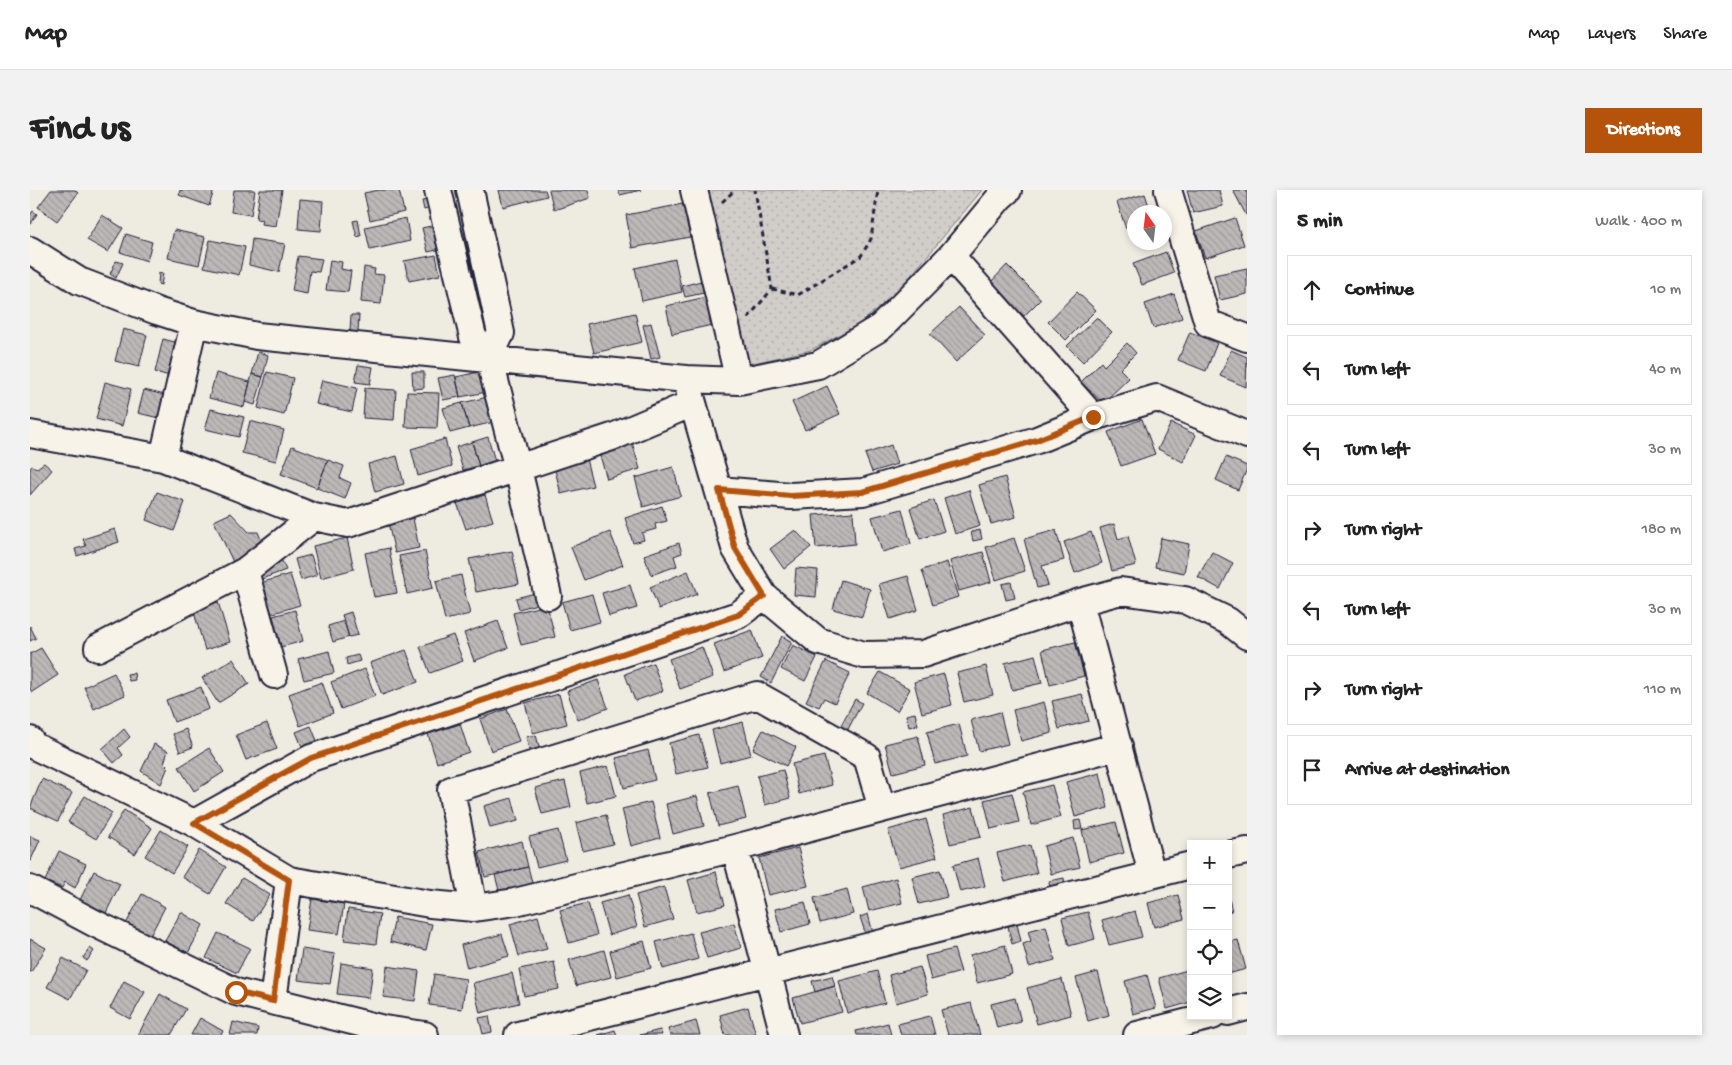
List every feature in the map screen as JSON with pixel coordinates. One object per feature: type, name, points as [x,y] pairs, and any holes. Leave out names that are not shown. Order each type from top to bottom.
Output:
[{"type":"street","points":[[438,190],[473,338],[488,358],[518,469],[548,596]]},
{"type":"street","points":[[470,190],[501,333],[488,358]]},
{"type":"street","points":[[694,190],[740,381]]},
{"type":"street","points":[[30,434],[163,458],[314,517],[348,524],[615,436],[689,391],[818,365],[881,328],[950,256],[1008,190]]},
{"type":"street","points":[[1168,190],[1208,323],[1247,338]]},
{"type":"street","points":[[30,250],[79,281],[194,323],[258,336],[488,358],[689,391]]},
{"type":"street","points":[[950,256],[1093,417]]},
{"type":"street","points":[[163,458],[194,323]]},
{"type":"street","points":[[689,391],[735,548],[764,596],[818,641],[864,655],[923,654],[1080,602],[1121,591],[1185,600],[1228,621],[1247,636]]},
{"type":"street","points":[[719,490],[791,496],[862,492],[1037,440],[1093,417],[1157,398],[1247,435]]},
{"type":"street","points":[[98,648],[245,571],[314,517]]},
{"type":"street","points":[[245,571],[274,675]]},
{"type":"street","points":[[194,823],[311,758],[738,615],[764,596]]},
{"type":"street","points":[[1080,602],[1152,874]]},
{"type":"street","points":[[474,908],[450,790],[757,695],[867,757],[882,809]]},
{"type":"street","points":[[30,740],[34,746],[194,823],[289,880],[430,904],[474,908],[515,902],[735,848],[1119,746]]},
{"type":"street","points":[[735,848],[784,1035]]},
{"type":"street","points":[[1232,854],[1247,851]]},
{"type":"street","points":[[518,1035],[1187,865]]},
{"type":"street","points":[[273,1001],[289,880]]},
{"type":"street","points":[[30,889],[94,923],[236,992],[383,1032],[425,1035]]},
{"type":"street","points":[[1232,1011],[1247,1007]]},
{"type":"street","points":[[1137,1035],[1196,1020]]},
{"type":"path","points":[[754,190],[772,288],[798,295],[860,256],[871,239],[878,190]]},
{"type":"shaded area","points":[[708,190],[982,190],[895,295],[859,324],[811,350],[749,364]]},
{"type":"building","points":[[51,190],[75,190],[78,193],[57,221],[38,207]]},
{"type":"building","points":[[180,190],[214,190],[209,206],[179,195]]},
{"type":"building","points":[[234,190],[255,190],[251,215],[231,212]]},
{"type":"building","points":[[260,190],[282,190],[276,226],[261,224],[262,220],[256,219]]},
{"type":"building","points":[[379,190],[399,190],[404,212],[370,220],[364,193]]},
{"type":"building","points":[[499,190],[545,190],[547,196],[503,207]]},
{"type":"building","points":[[549,190],[588,190],[590,198],[554,210]]},
{"type":"building","points":[[618,190],[641,190],[620,195]]},
{"type":"building","points":[[1187,190],[1219,190],[1223,206],[1193,213]]},
{"type":"building","points":[[1233,190],[1247,190],[1247,215],[1246,215]]},
{"type":"building","points":[[1145,194],[1149,205],[1127,205],[1126,229],[1117,202]]},
{"type":"building","points":[[436,198],[438,206],[424,210],[422,201]]},
{"type":"building","points":[[300,199],[323,201],[321,231],[298,229]]},
{"type":"building","points":[[683,204],[690,237],[632,248],[626,215]]},
{"type":"building","points":[[33,211],[37,214],[30,225],[30,215]]},
{"type":"building","points":[[102,215],[123,228],[108,252],[87,240]]},
{"type":"building","points":[[406,218],[410,241],[370,250],[365,227]]},
{"type":"building","points":[[1235,218],[1244,245],[1205,258],[1196,231]]},
{"type":"building","points":[[358,220],[361,236],[357,237],[353,221]]},
{"type":"building","points":[[440,224],[445,248],[428,252],[422,228]]},
{"type":"building","points":[[174,230],[205,237],[199,265],[168,258]]},
{"type":"building","points":[[126,234],[152,242],[147,261],[120,252]]},
{"type":"building","points":[[252,239],[285,244],[279,272],[249,265]]},
{"type":"building","points":[[210,240],[245,247],[239,275],[204,267]]},
{"type":"building","points":[[1166,252],[1174,273],[1142,285],[1133,264]]},
{"type":"building","points":[[436,255],[440,275],[409,281],[404,261]]},
{"type":"building","points":[[298,256],[322,259],[319,272],[310,271],[307,294],[292,291]]},
{"type":"building","points":[[675,259],[682,292],[642,301],[635,268]]},
{"type":"building","points":[[330,260],[342,262],[341,269],[351,271],[348,292],[326,290]]},
{"type":"building","points":[[116,261],[123,263],[116,278],[110,274]]},
{"type":"building","points":[[1007,265],[1041,299],[1024,316],[990,283]]},
{"type":"building","points":[[364,267],[375,269],[374,274],[384,275],[381,304],[361,302]]},
{"type":"building","points":[[1247,268],[1247,294],[1220,300],[1214,275]]},
{"type":"building","points":[[159,273],[163,274],[161,285],[158,284]]},
{"type":"building","points":[[701,281],[704,293],[685,297],[682,286]]},
{"type":"building","points":[[1077,292],[1096,310],[1066,340],[1048,322]]},
{"type":"building","points":[[1174,294],[1182,318],[1153,328],[1145,304]]},
{"type":"building","points":[[706,297],[712,325],[672,334],[666,306]]},
{"type":"building","points":[[959,307],[985,335],[956,362],[930,334]]},
{"type":"building","points":[[635,313],[642,342],[594,353],[587,324]]},
{"type":"building","points":[[351,315],[359,315],[358,332],[350,331]]},
{"type":"building","points":[[1097,317],[1112,332],[1083,362],[1067,346]]},
{"type":"building","points":[[651,323],[660,357],[651,359],[643,325]]},
{"type":"building","points":[[123,329],[147,335],[139,367],[115,361]]},
{"type":"building","points":[[1190,332],[1217,343],[1206,371],[1178,360]]},
{"type":"building","points":[[163,339],[186,345],[177,378],[155,372]]},
{"type":"building","points":[[1127,343],[1136,353],[1120,369],[1129,378],[1103,403],[1081,382],[1101,362],[1104,366]]},
{"type":"building","points":[[1231,350],[1247,357],[1246,387],[1220,376]]},
{"type":"building","points":[[258,352],[268,355],[263,377],[252,374]]},
{"type":"building","points":[[358,365],[373,367],[370,384],[355,382]]},
{"type":"building","points":[[483,371],[487,392],[460,397],[456,377]]},
{"type":"building","points":[[267,372],[293,378],[284,415],[258,408]]},
{"type":"building","points":[[412,372],[424,372],[424,388],[413,389]]},
{"type":"building","points":[[216,373],[250,382],[244,407],[209,398]]},
{"type":"building","points":[[252,374],[263,377],[255,405],[245,402]]},
{"type":"building","points":[[455,375],[460,397],[443,400],[438,378]]},
{"type":"building","points":[[322,380],[357,388],[352,412],[316,404]]},
{"type":"building","points":[[105,382],[131,389],[122,426],[96,419]]},
{"type":"building","points":[[827,386],[840,414],[805,430],[792,402]]},
{"type":"building","points":[[365,388],[396,390],[394,420],[363,418]]},
{"type":"building","points":[[144,390],[169,396],[163,419],[138,413]]},
{"type":"building","points":[[407,392],[439,393],[437,428],[405,427]]},
{"type":"building","points":[[492,396],[498,421],[469,428],[462,403]]},
{"type":"building","points":[[462,403],[469,428],[450,433],[443,408]]},
{"type":"building","points":[[211,409],[244,417],[239,437],[205,429]]},
{"type":"building","points":[[1142,419],[1155,454],[1121,466],[1108,432]]},
{"type":"building","points":[[250,421],[284,430],[276,461],[242,453]]},
{"type":"building","points":[[1171,423],[1196,435],[1183,462],[1158,449]]},
{"type":"building","points":[[488,437],[495,461],[479,466],[472,442]]},
{"type":"building","points":[[445,439],[452,466],[418,476],[411,449]]},
{"type":"building","points":[[631,439],[640,469],[607,479],[598,449]]},
{"type":"building","points":[[472,442],[479,466],[463,470],[456,447]]},
{"type":"building","points":[[891,445],[897,464],[872,472],[865,454]]},
{"type":"building","points":[[292,446],[328,460],[317,488],[281,474]]},
{"type":"building","points":[[585,455],[593,486],[561,494],[553,462]]},
{"type":"building","points":[[397,456],[404,484],[375,492],[368,464]]},
{"type":"building","points":[[1226,457],[1247,466],[1238,490],[1216,480]]},
{"type":"building","points":[[328,460],[344,466],[340,478],[351,483],[345,499],[317,488]]},
{"type":"building","points":[[44,463],[52,470],[30,495],[30,468],[32,466],[37,468]]},
{"type":"building","points":[[673,467],[681,496],[643,507],[635,478]]},
{"type":"building","points":[[1005,477],[1016,517],[991,524],[979,485]]},
{"type":"building","points":[[969,490],[980,526],[955,534],[944,498]]},
{"type":"building","points":[[157,492],[185,502],[174,531],[146,520]]},
{"type":"building","points":[[485,495],[493,521],[466,529],[457,503]]},
{"type":"building","points":[[934,500],[944,531],[920,539],[910,508]]},
{"type":"building","points":[[662,506],[667,521],[655,524],[656,529],[642,533],[644,540],[633,543],[625,518]]},
{"type":"building","points":[[902,509],[911,544],[882,552],[872,517]]},
{"type":"building","points":[[853,512],[855,544],[816,548],[813,515]]},
{"type":"building","points":[[231,513],[249,532],[258,532],[264,547],[233,562],[214,521]]},
{"type":"building","points":[[413,518],[419,548],[395,553],[388,523]]},
{"type":"building","points":[[1114,524],[1118,539],[1128,536],[1136,565],[1112,571],[1100,528]]},
{"type":"building","points":[[115,529],[119,542],[77,556],[75,549],[86,546],[83,539]]},
{"type":"building","points":[[795,530],[811,547],[784,569],[770,549]]},
{"type":"building","points":[[980,530],[982,539],[973,541],[971,532]]},
{"type":"building","points":[[1056,530],[1064,560],[1042,566],[1048,585],[1037,588],[1024,539]]},
{"type":"building","points":[[610,532],[623,565],[584,580],[571,547]]},
{"type":"building","points":[[1091,532],[1102,563],[1075,573],[1064,542]]},
{"type":"building","points":[[347,538],[354,569],[321,578],[313,546]]},
{"type":"building","points":[[1014,538],[1025,571],[996,580],[986,547]]},
{"type":"building","points":[[1161,538],[1189,544],[1184,573],[1155,567]]},
{"type":"building","points":[[679,543],[682,553],[674,556],[677,566],[651,575],[644,555]]},
{"type":"building","points":[[389,548],[397,593],[374,597],[365,553]]},
{"type":"building","points":[[425,551],[433,588],[407,594],[399,556]]},
{"type":"building","points":[[512,551],[519,584],[476,592],[469,559]]},
{"type":"building","points":[[983,552],[991,582],[959,591],[950,561]]},
{"type":"building","points":[[1212,552],[1233,563],[1220,589],[1198,577]]},
{"type":"building","points":[[311,555],[317,575],[301,580],[295,559]]},
{"type":"building","points":[[281,559],[286,570],[256,581],[266,564]]},
{"type":"building","points":[[947,562],[958,597],[933,605],[922,570]]},
{"type":"building","points":[[796,568],[818,570],[816,597],[794,595]]},
{"type":"building","points":[[688,571],[697,594],[659,609],[650,587]]},
{"type":"building","points":[[290,574],[300,605],[267,615],[257,584]]},
{"type":"building","points":[[461,575],[470,614],[445,620],[436,581]]},
{"type":"building","points":[[908,576],[918,610],[890,619],[879,584]]},
{"type":"building","points":[[841,580],[870,589],[862,617],[833,609]]},
{"type":"building","points":[[1011,582],[1015,598],[1006,600],[1002,584]]},
{"type":"building","points":[[630,585],[637,608],[609,616],[602,593]]},
{"type":"building","points":[[535,593],[537,604],[519,609],[516,598]]},
{"type":"building","points":[[592,594],[600,622],[570,630],[562,602]]},
{"type":"building","points":[[218,602],[230,642],[205,650],[193,609]]},
{"type":"building","points":[[547,605],[555,637],[521,645],[513,613]]},
{"type":"building","points":[[295,610],[303,641],[281,647],[273,616]]},
{"type":"building","points":[[351,612],[358,635],[349,637],[342,615]]},
{"type":"building","points":[[344,621],[349,637],[333,642],[328,626]]},
{"type":"building","points":[[498,621],[508,648],[474,661],[464,633]]},
{"type":"building","points":[[30,626],[36,638],[30,641]]},
{"type":"building","points":[[752,630],[762,658],[724,672],[714,644]]},
{"type":"building","points":[[453,635],[463,661],[430,673],[420,647]]},
{"type":"building","points":[[782,636],[792,642],[771,683],[761,677]]},
{"type":"building","points":[[1075,642],[1084,676],[1050,685],[1042,650]]},
{"type":"building","points":[[793,645],[817,657],[805,681],[781,669]]},
{"type":"building","points":[[702,647],[713,677],[680,689],[669,659]]},
{"type":"building","points":[[41,648],[58,675],[32,692],[30,689],[30,654]]},
{"type":"building","points":[[406,650],[418,682],[382,695],[370,663]]},
{"type":"building","points":[[329,651],[334,673],[304,680],[298,659]]},
{"type":"building","points":[[358,655],[360,661],[347,665],[346,658]]},
{"type":"building","points":[[1035,655],[1042,683],[1012,690],[1005,663]]},
{"type":"building","points":[[233,659],[249,684],[218,703],[202,678]]},
{"type":"building","points":[[826,661],[850,673],[835,703],[824,698],[819,707],[806,701]]},
{"type":"building","points":[[653,663],[663,691],[635,701],[625,674]]},
{"type":"building","points":[[986,666],[993,695],[964,702],[957,673]]},
{"type":"building","points":[[365,669],[375,696],[341,709],[331,682]]},
{"type":"building","points":[[880,672],[910,689],[897,711],[867,693]]},
{"type":"building","points":[[114,673],[125,695],[94,709],[84,687]]},
{"type":"building","points":[[134,673],[135,680],[129,681],[127,674]]},
{"type":"building","points":[[944,674],[952,705],[922,713],[914,682]]},
{"type":"building","points":[[598,680],[608,708],[578,720],[567,691]]},
{"type":"building","points":[[322,682],[333,713],[300,726],[289,694]]},
{"type":"building","points":[[201,687],[209,709],[174,722],[166,700]]},
{"type":"building","points":[[559,694],[567,724],[533,733],[525,703]]},
{"type":"building","points":[[1082,694],[1089,721],[1059,729],[1052,701]]},
{"type":"building","points":[[855,699],[862,703],[847,731],[840,727]]},
{"type":"building","points":[[1044,702],[1052,733],[1021,741],[1013,710]]},
{"type":"building","points":[[507,709],[519,741],[491,751],[480,719]]},
{"type":"building","points":[[1000,712],[1008,744],[979,751],[971,720]]},
{"type":"building","points":[[915,713],[918,725],[909,727],[906,715]]},
{"type":"building","points":[[743,722],[751,755],[720,763],[712,730]]},
{"type":"building","points":[[267,723],[277,749],[246,760],[236,735]]},
{"type":"building","points":[[460,724],[469,752],[437,763],[428,734]]},
{"type":"building","points":[[959,724],[967,756],[935,764],[927,732]]},
{"type":"building","points":[[311,726],[318,743],[303,749],[296,732]]},
{"type":"building","points":[[124,729],[130,737],[118,748],[123,755],[114,763],[102,749]]},
{"type":"building","points":[[186,729],[193,747],[180,752],[173,734]]},
{"type":"building","points":[[763,730],[796,747],[786,766],[753,749]]},
{"type":"building","points":[[536,735],[540,750],[530,752],[526,737]]},
{"type":"building","points":[[699,735],[708,767],[676,774],[669,743]]},
{"type":"building","points":[[918,736],[925,765],[893,773],[885,744]]},
{"type":"building","points":[[154,744],[168,751],[164,763],[168,767],[161,784],[141,771]]},
{"type":"building","points":[[209,748],[224,772],[194,791],[179,767]]},
{"type":"building","points":[[648,750],[655,780],[624,788],[616,758]]},
{"type":"building","points":[[824,756],[832,785],[799,794],[792,764]]},
{"type":"building","points":[[608,766],[616,796],[587,803],[580,773]]},
{"type":"building","points":[[783,770],[790,798],[765,805],[757,776]]},
{"type":"building","points":[[1100,773],[1108,808],[1075,817],[1066,782]]},
{"type":"building","points":[[42,779],[72,793],[58,821],[30,808]]},
{"type":"building","points":[[565,781],[571,807],[542,814],[535,788]]},
{"type":"building","points":[[1052,785],[1061,817],[1031,825],[1023,792]]},
{"type":"building","points":[[738,786],[746,819],[718,826],[710,793]]},
{"type":"building","points":[[1012,793],[1019,822],[991,829],[984,800]]},
{"type":"building","points":[[85,796],[112,813],[96,839],[68,822]]},
{"type":"building","points":[[697,796],[704,826],[673,834],[666,804]]},
{"type":"building","points":[[512,798],[518,821],[490,828],[484,806]]},
{"type":"building","points":[[651,802],[660,838],[631,846],[622,809]]},
{"type":"building","points":[[973,807],[981,837],[950,844],[943,815]]},
{"type":"building","points":[[124,810],[152,828],[135,854],[108,837]]},
{"type":"building","points":[[606,815],[613,844],[583,851],[576,823]]},
{"type":"building","points":[[926,819],[937,857],[899,867],[888,830]]},
{"type":"building","points":[[1080,820],[1082,829],[1075,830],[1074,821]]},
{"type":"building","points":[[1116,822],[1124,853],[1089,862],[1082,830]]},
{"type":"building","points":[[161,830],[188,847],[172,873],[145,856]]},
{"type":"building","points":[[558,830],[566,860],[537,867],[529,837]]},
{"type":"building","points":[[30,836],[40,840],[30,862]]},
{"type":"building","points":[[1073,838],[1080,867],[1051,874],[1044,846]]},
{"type":"building","points":[[522,841],[528,867],[485,877],[479,852]]},
{"type":"building","points":[[1030,845],[1037,873],[1005,882],[997,853]]},
{"type":"building","points":[[798,848],[808,886],[768,895],[759,858]]},
{"type":"building","points":[[199,850],[226,867],[210,894],[182,877]]},
{"type":"building","points":[[59,851],[86,864],[75,888],[65,882],[62,888],[45,881]]},
{"type":"building","points":[[978,858],[985,886],[960,892],[953,865]]},
{"type":"building","points":[[528,867],[534,890],[501,898],[495,875]]},
{"type":"building","points":[[940,870],[947,897],[919,904],[912,877]]},
{"type":"building","points":[[94,871],[120,884],[106,913],[80,900]]},
{"type":"building","points":[[716,872],[725,905],[697,912],[688,880]]},
{"type":"building","points":[[242,878],[270,895],[253,921],[226,904]]},
{"type":"building","points":[[896,878],[902,903],[869,911],[863,887]]},
{"type":"building","points":[[1064,878],[1065,887],[1050,890],[1049,881]]},
{"type":"building","points":[[664,887],[673,919],[645,927],[636,895]]},
{"type":"building","points":[[847,889],[853,914],[820,923],[814,898]]},
{"type":"building","points":[[142,894],[165,907],[150,936],[126,924]]},
{"type":"building","points":[[628,895],[637,927],[609,935],[600,903]]},
{"type":"building","points":[[1178,895],[1184,919],[1154,927],[1148,903]]},
{"type":"building","points":[[312,899],[344,904],[339,934],[307,930]]},
{"type":"building","points":[[805,902],[810,924],[781,932],[775,909]]},
{"type":"building","points":[[588,903],[597,935],[569,943],[560,910]]},
{"type":"building","points":[[348,909],[380,914],[376,944],[344,940]]},
{"type":"building","points":[[1135,911],[1142,937],[1109,945],[1102,920]]},
{"type":"building","points":[[181,912],[203,925],[188,953],[165,941]]},
{"type":"building","points":[[1088,912],[1095,939],[1069,946],[1062,918]]},
{"type":"building","points":[[868,914],[873,933],[866,935],[860,917]]},
{"type":"building","points":[[538,916],[547,949],[519,956],[510,924]]},
{"type":"building","points":[[395,917],[432,924],[426,950],[390,942]]},
{"type":"building","points":[[734,923],[741,948],[707,958],[699,932]]},
{"type":"building","points":[[1017,924],[1021,941],[1012,944],[1008,926]]},
{"type":"building","points":[[1046,926],[1055,960],[1029,967],[1023,944],[1031,941],[1028,931]]},
{"type":"building","points":[[218,933],[250,948],[237,973],[206,958]]},
{"type":"building","points":[[691,933],[698,959],[663,969],[656,942]]},
{"type":"building","points":[[502,934],[509,956],[467,968],[461,945]]},
{"type":"building","points":[[30,939],[46,948],[31,972],[30,972]]},
{"type":"building","points":[[1238,940],[1246,969],[1232,973],[1232,941]]},
{"type":"building","points":[[644,941],[651,968],[617,977],[610,951]]},
{"type":"building","points":[[1005,945],[1012,974],[977,983],[970,955]]},
{"type":"building","points":[[90,948],[94,951],[87,961],[83,958]]},
{"type":"building","points":[[302,949],[335,954],[330,984],[298,980]]},
{"type":"building","points":[[954,949],[961,972],[931,980],[925,956]]},
{"type":"building","points":[[604,950],[611,977],[576,986],[569,960]]},
{"type":"building","points":[[63,958],[86,970],[70,999],[47,987]]},
{"type":"building","points":[[554,962],[559,989],[524,996],[519,969]]},
{"type":"building","points":[[341,963],[373,968],[369,998],[337,994]]},
{"type":"building","points":[[387,966],[419,971],[415,1001],[383,997]]},
{"type":"building","points":[[920,967],[928,994],[896,1003],[889,975]]},
{"type":"building","points":[[1187,970],[1187,1003],[1167,1009],[1159,978]]},
{"type":"building","points":[[877,971],[885,1003],[847,1013],[839,981]]},
{"type":"building","points":[[1098,972],[1109,1015],[1088,1021],[1076,978]]},
{"type":"building","points":[[512,973],[519,1003],[480,1013],[473,983]]},
{"type":"building","points":[[434,974],[466,979],[462,1009],[429,1005]]},
{"type":"building","points":[[1147,975],[1156,1008],[1133,1014],[1125,981]]},
{"type":"building","points":[[832,976],[835,986],[815,992],[812,981]]},
{"type":"building","points":[[1062,979],[1071,1015],[1037,1024],[1027,988]]},
{"type":"building","points":[[124,981],[145,992],[130,1019],[110,1008]]},
{"type":"building","points":[[835,986],[842,1012],[800,1023],[793,998]]},
{"type":"building","points":[[160,994],[186,1009],[171,1035],[138,1035]]},
{"type":"building","points":[[1015,998],[1021,1022],[997,1028],[991,1004]]},
{"type":"building","points":[[971,1003],[980,1035],[948,1035],[941,1010]]},
{"type":"building","points":[[748,1007],[756,1035],[725,1035],[720,1015]]},
{"type":"building","points":[[489,1016],[492,1032],[483,1034],[479,1018]]},
{"type":"building","points":[[930,1016],[935,1035],[901,1035],[898,1024]]},
{"type":"building","points":[[200,1018],[223,1031],[221,1035],[191,1035]]},
{"type":"building","points":[[696,1021],[700,1035],[670,1035],[668,1029]]},
{"type":"building","points":[[233,1022],[258,1028],[257,1035],[230,1035]]},
{"type":"building","points":[[888,1023],[891,1035],[857,1035],[856,1031]]},
{"type":"building","points":[[615,1030],[617,1035],[598,1035]]},
{"type":"building","points":[[660,1030],[662,1035],[640,1035]]},
{"type":"route","points":[[236,992],[273,1001],[289,880],[194,823],[311,758],[738,615],[764,596],[735,548],[719,490],[791,496],[862,492],[1037,440],[1093,417]]}]
